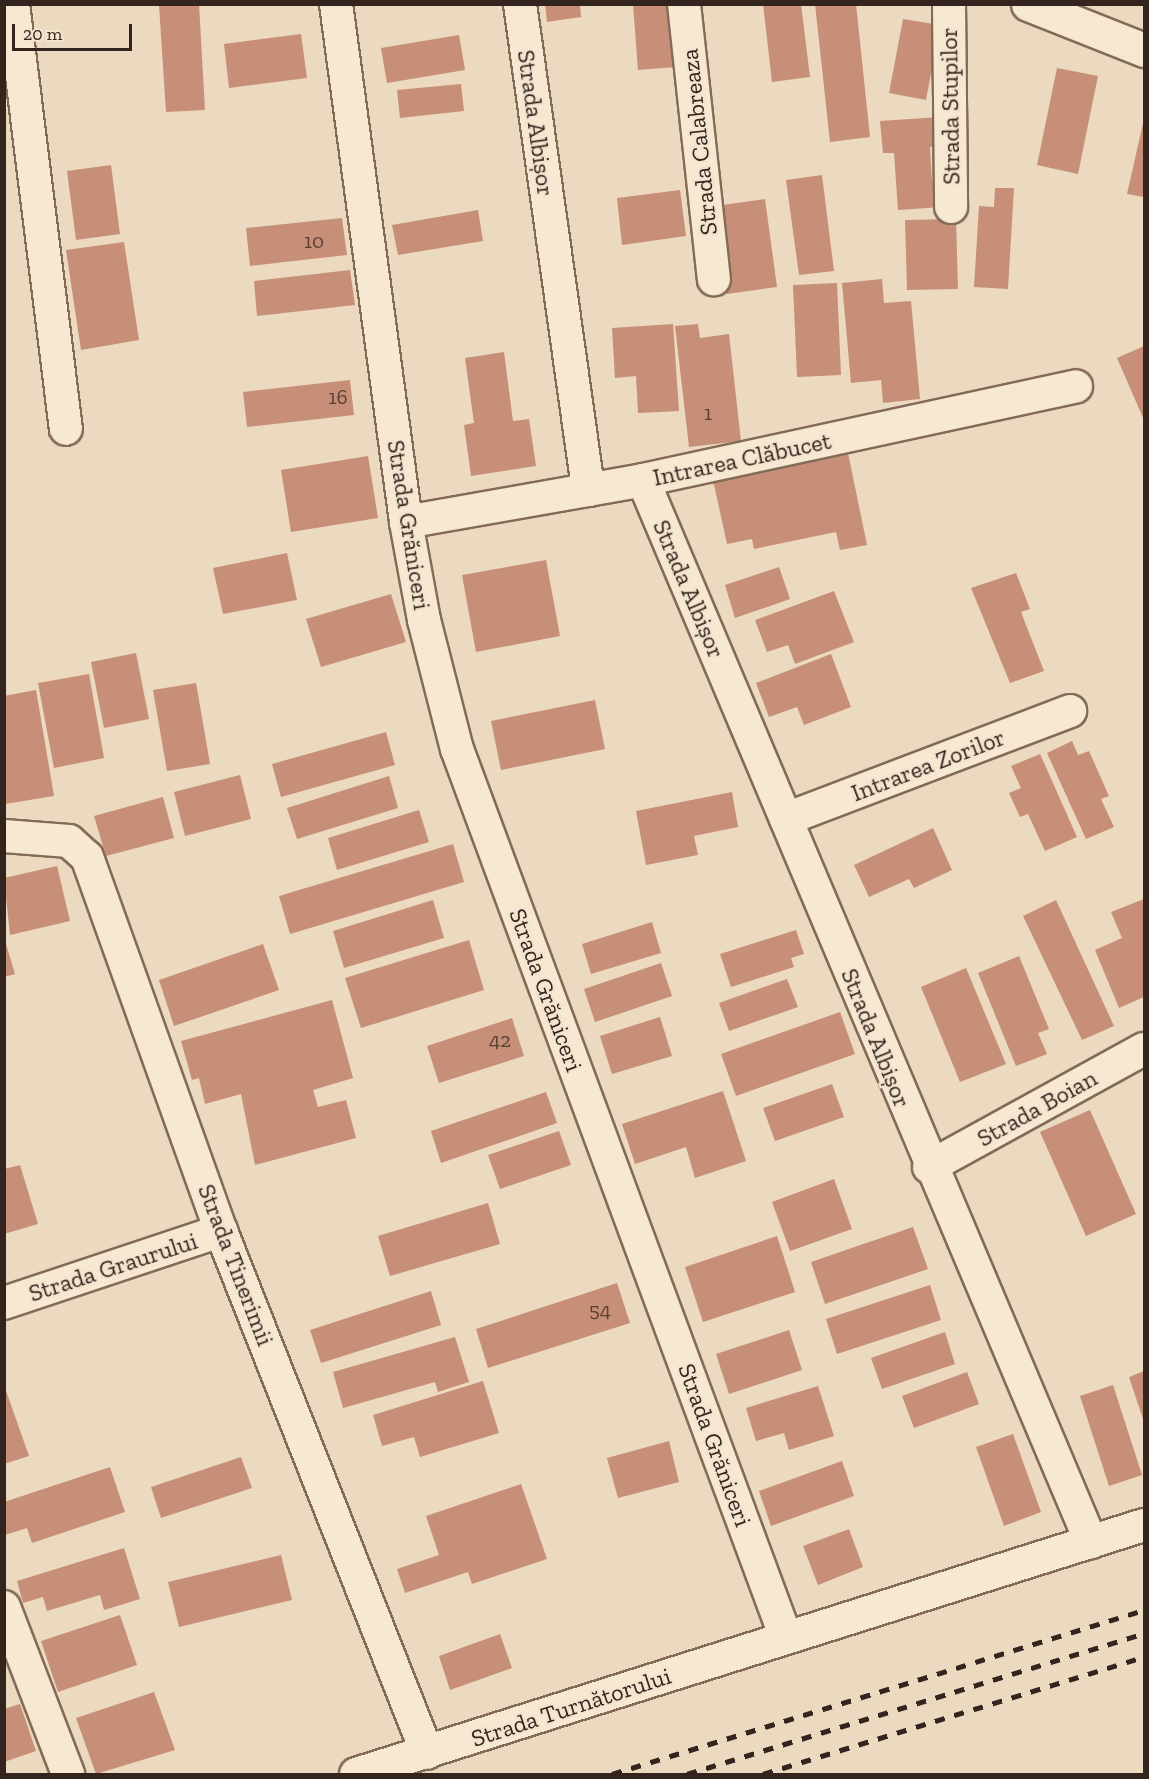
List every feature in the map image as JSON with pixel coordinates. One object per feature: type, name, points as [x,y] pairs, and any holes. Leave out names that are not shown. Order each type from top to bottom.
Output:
[{"type":"street","points":[[14,4],[66,429]]},
{"type":"street","name":"Strada Grăniceri","points":[[336,4],[406,522],[424,620],[457,748],[786,1638]]},
{"type":"street","name":"Strada Albișor","points":[[520,4],[588,490]]},
{"type":"street","name":"Strada Calabreaza","points":[[684,4],[714,279]]},
{"type":"street","name":"Strada Stupilor","points":[[949,4],[951,207]]},
{"type":"street","points":[[1029,4],[1144,50]]},
{"type":"street","name":"Intrarea Clăbucet","points":[[406,522],[643,480],[1076,386]]},
{"type":"street","name":"Strada Albișor","points":[[643,480],[929,1167],[1091,1542]]},
{"type":"street","name":"Intrarea Zorilor","points":[[786,819],[1070,711]]},
{"type":"street","name":"Strada Tinerimii","points":[[4,836],[69,841],[87,857],[221,1231],[427,1753]]},
{"type":"street","name":"Strada Boian","points":[[929,1167],[1144,1049]]},
{"type":"street","name":"Strada Graurului","points":[[4,1303],[221,1231]]},
{"type":"street","points":[[786,1638],[1144,1526]]},
{"type":"street","points":[[4,1606],[68,1774]]},
{"type":"street","name":"Strada Turnătorului","points":[[356,1774],[786,1638]]},
{"type":"building","points":[[199,4],[205,110],[166,112],[159,5]]},
{"type":"building","points":[[545,4],[580,4],[581,17],[547,22]]},
{"type":"building","points":[[633,4],[670,4],[675,67],[638,70]]},
{"type":"building","points":[[763,4],[801,4],[810,77],[772,82]]},
{"type":"building","points":[[815,4],[856,4],[870,137],[830,142]]},
{"type":"building","points":[[903,19],[940,25],[926,100],[889,93]]},
{"type":"building","points":[[301,34],[307,78],[229,88],[224,44]]},
{"type":"building","points":[[459,35],[465,70],[387,83],[381,48]]},
{"type":"building","points":[[1057,68],[1098,76],[1078,174],[1037,165]]},
{"type":"building","points":[[461,84],[464,111],[400,118],[397,90]]},
{"type":"building","points":[[940,117],[941,146],[930,147],[932,181],[941,180],[942,207],[898,210],[894,153],[883,153],[880,121]]},
{"type":"building","points":[[1144,119],[1144,197],[1127,194]]},
{"type":"building","points":[[111,165],[120,234],[76,240],[67,171]]},
{"type":"building","points":[[822,175],[834,271],[799,275],[786,180]]},
{"type":"building","points":[[995,188],[1014,188],[1008,289],[974,287],[979,206],[994,207]]},
{"type":"building","points":[[680,190],[686,236],[622,245],[617,198]]},
{"type":"building","points":[[765,199],[777,287],[727,294],[715,206]]},
{"type":"building","points":[[478,210],[483,241],[398,255],[392,225]]},
{"type":"building","points":[[342,218],[347,255],[250,266],[246,228]]},
{"type":"building","points":[[956,219],[958,289],[907,290],[905,220]]},
{"type":"building","points":[[124,242],[139,340],[81,350],[66,250]]},
{"type":"building","points":[[350,270],[355,305],[257,316],[254,281]]},
{"type":"building","points":[[882,279],[884,303],[911,301],[920,399],[883,403],[881,380],[851,383],[842,283]]},
{"type":"building","points":[[837,283],[841,375],[797,377],[793,285]]},
{"type":"building","points":[[673,324],[679,411],[638,413],[636,376],[615,378],[612,328]]},
{"type":"building","points":[[698,324],[700,338],[729,334],[741,441],[689,447],[675,326]]},
{"type":"building","points":[[1144,346],[1144,420],[1117,358]]},
{"type":"building","points":[[504,352],[513,421],[529,419],[536,466],[471,476],[464,425],[474,423],[465,358]]},
{"type":"building","points":[[350,380],[354,415],[247,427],[243,392]]},
{"type":"building","points":[[848,453],[867,545],[840,550],[836,532],[754,549],[752,539],[727,544],[713,480]]},
{"type":"building","points":[[368,456],[378,518],[291,532],[281,470]]},
{"type":"building","points":[[287,553],[297,600],[223,614],[213,568]]},
{"type":"building","points":[[546,560],[560,636],[476,652],[462,575]]},
{"type":"building","points":[[779,567],[790,599],[735,618],[725,585]]},
{"type":"building","points":[[1016,573],[1030,609],[1021,612],[1044,671],[1010,683],[971,588]]},
{"type":"building","points":[[834,591],[854,642],[795,664],[788,645],[767,652],[755,620]]},
{"type":"building","points":[[391,594],[406,642],[321,667],[306,619]]},
{"type":"building","points":[[136,653],[149,719],[104,728],[91,662]]},
{"type":"building","points":[[831,654],[851,707],[804,725],[797,707],[769,717],[756,683]]},
{"type":"building","points":[[89,674],[104,758],[54,768],[38,683]]},
{"type":"building","points":[[196,683],[210,764],[167,771],[153,690]]},
{"type":"building","points":[[36,690],[54,796],[5,804],[4,696]]},
{"type":"building","points":[[595,700],[605,749],[501,770],[491,721]]},
{"type":"building","points":[[386,732],[395,765],[281,797],[272,764]]},
{"type":"building","points":[[1072,741],[1078,755],[1089,751],[1109,796],[1101,799],[1114,827],[1086,839],[1047,753]]},
{"type":"building","points":[[1040,754],[1077,837],[1045,851],[1028,814],[1020,817],[1009,793],[1021,788],[1011,766]]},
{"type":"building","points":[[240,775],[251,819],[185,836],[174,792]]},
{"type":"building","points":[[389,776],[398,808],[297,839],[287,808]]},
{"type":"building","points":[[732,792],[738,827],[694,836],[698,855],[646,865],[636,811]]},
{"type":"building","points":[[163,797],[174,838],[106,856],[94,816]]},
{"type":"building","points":[[419,810],[429,842],[337,870],[328,838]]},
{"type":"building","points":[[933,828],[952,870],[914,888],[909,879],[869,897],[854,865]]},
{"type":"building","points":[[453,844],[464,882],[290,934],[279,896]]},
{"type":"building","points":[[57,866],[70,921],[10,935],[4,878]]},
{"type":"building","points":[[1144,899],[1144,997],[1119,1008],[1095,950],[1122,938],[1111,912]]},
{"type":"building","points":[[433,900],[444,938],[344,968],[333,931]]},
{"type":"building","points":[[1056,900],[1114,1026],[1082,1040],[1023,916]]},
{"type":"building","points":[[652,922],[661,953],[591,974],[582,944]]},
{"type":"building","points":[[796,930],[804,954],[791,958],[794,967],[731,987],[720,954]]},
{"type":"building","points":[[4,937],[15,974],[4,977]]},
{"type":"building","points":[[469,940],[484,990],[361,1028],[345,978]]},
{"type":"building","points":[[263,944],[279,990],[174,1026],[159,980]]},
{"type":"building","points":[[1019,956],[1049,1029],[1038,1033],[1047,1054],[1016,1066],[978,973]]},
{"type":"building","points":[[661,963],[672,996],[595,1022],[584,989]]},
{"type":"building","points":[[966,968],[1006,1064],[960,1082],[921,987]]},
{"type":"building","points":[[787,979],[798,1007],[729,1031],[719,1003]]},
{"type":"building","points":[[332,1000],[353,1078],[313,1090],[318,1107],[346,1100],[356,1138],[255,1165],[241,1094],[205,1104],[199,1078],[192,1080],[181,1041]]},
{"type":"building","points":[[840,1012],[855,1054],[736,1096],[721,1054]]},
{"type":"building","points":[[660,1017],[672,1056],[612,1074],[600,1036]]},
{"type":"building","points":[[512,1018],[524,1056],[439,1083],[427,1046]]},
{"type":"building","points":[[832,1084],[844,1117],[775,1141],[763,1108]]},
{"type":"building","points":[[723,1091],[746,1161],[695,1178],[686,1147],[635,1164],[622,1124]]},
{"type":"building","points":[[546,1092],[557,1123],[441,1163],[431,1131]]},
{"type":"building","points":[[1090,1110],[1136,1214],[1086,1236],[1040,1132]]},
{"type":"building","points":[[559,1131],[571,1165],[500,1189],[488,1155]]},
{"type":"building","points":[[20,1165],[38,1224],[4,1234],[4,1169]]},
{"type":"building","points":[[834,1179],[852,1229],[790,1251],[772,1202]]},
{"type":"building","points":[[488,1203],[500,1244],[390,1276],[378,1236]]},
{"type":"building","points":[[913,1227],[928,1269],[825,1304],[811,1262]]},
{"type":"building","points":[[777,1236],[795,1292],[703,1322],[685,1267]]},
{"type":"building","points":[[617,1283],[630,1323],[488,1368],[476,1329]]},
{"type":"building","points":[[930,1285],[941,1320],[837,1354],[826,1319]]},
{"type":"building","points":[[431,1291],[441,1325],[321,1363],[310,1330]]},
{"type":"building","points":[[789,1330],[802,1370],[729,1394],[716,1354]]},
{"type":"building","points":[[945,1332],[955,1364],[882,1389],[871,1358]]},
{"type":"building","points":[[455,1337],[469,1382],[438,1392],[435,1382],[343,1408],[333,1372]]},
{"type":"building","points":[[1144,1371],[1144,1422],[1129,1377]]},
{"type":"building","points":[[967,1372],[979,1404],[914,1428],[902,1396]]},
{"type":"building","points":[[483,1381],[499,1433],[420,1457],[414,1437],[382,1446],[373,1415]]},
{"type":"building","points":[[4,1385],[29,1456],[4,1464]]},
{"type":"building","points":[[1113,1385],[1142,1475],[1109,1486],[1080,1396]]},
{"type":"building","points":[[818,1386],[834,1436],[789,1450],[784,1433],[756,1441],[746,1408]]},
{"type":"building","points":[[1013,1434],[1041,1512],[1004,1526],[976,1447]]},
{"type":"building","points":[[669,1441],[679,1482],[618,1498],[607,1458]]},
{"type":"building","points":[[241,1457],[252,1488],[161,1518],[151,1487]]},
{"type":"building","points":[[842,1461],[854,1496],[771,1526],[759,1491]]},
{"type":"building","points":[[110,1467],[125,1512],[32,1543],[27,1528],[5,1535],[4,1502]]},
{"type":"building","points":[[521,1484],[547,1559],[472,1584],[468,1572],[405,1593],[397,1569],[439,1555],[426,1516]]},
{"type":"building","points":[[849,1529],[863,1567],[818,1585],[803,1546]]},
{"type":"building","points":[[124,1548],[140,1599],[104,1610],[100,1595],[47,1611],[43,1597],[23,1603],[17,1581]]},
{"type":"building","points":[[281,1555],[292,1600],[179,1627],[168,1582]]},
{"type":"building","points":[[120,1615],[137,1665],[58,1692],[41,1641]]},
{"type":"building","points":[[500,1634],[512,1668],[450,1690],[439,1656]]},
{"type":"building","points":[[154,1692],[175,1750],[96,1774],[76,1718]]},
{"type":"building","points":[[20,1704],[36,1751],[4,1762],[4,1709]]},
{"type":"railway","points":[[612,1774],[1144,1610]]},
{"type":"railway","points":[[687,1774],[1144,1633]]},
{"type":"railway","points":[[763,1774],[1144,1657]]}]
